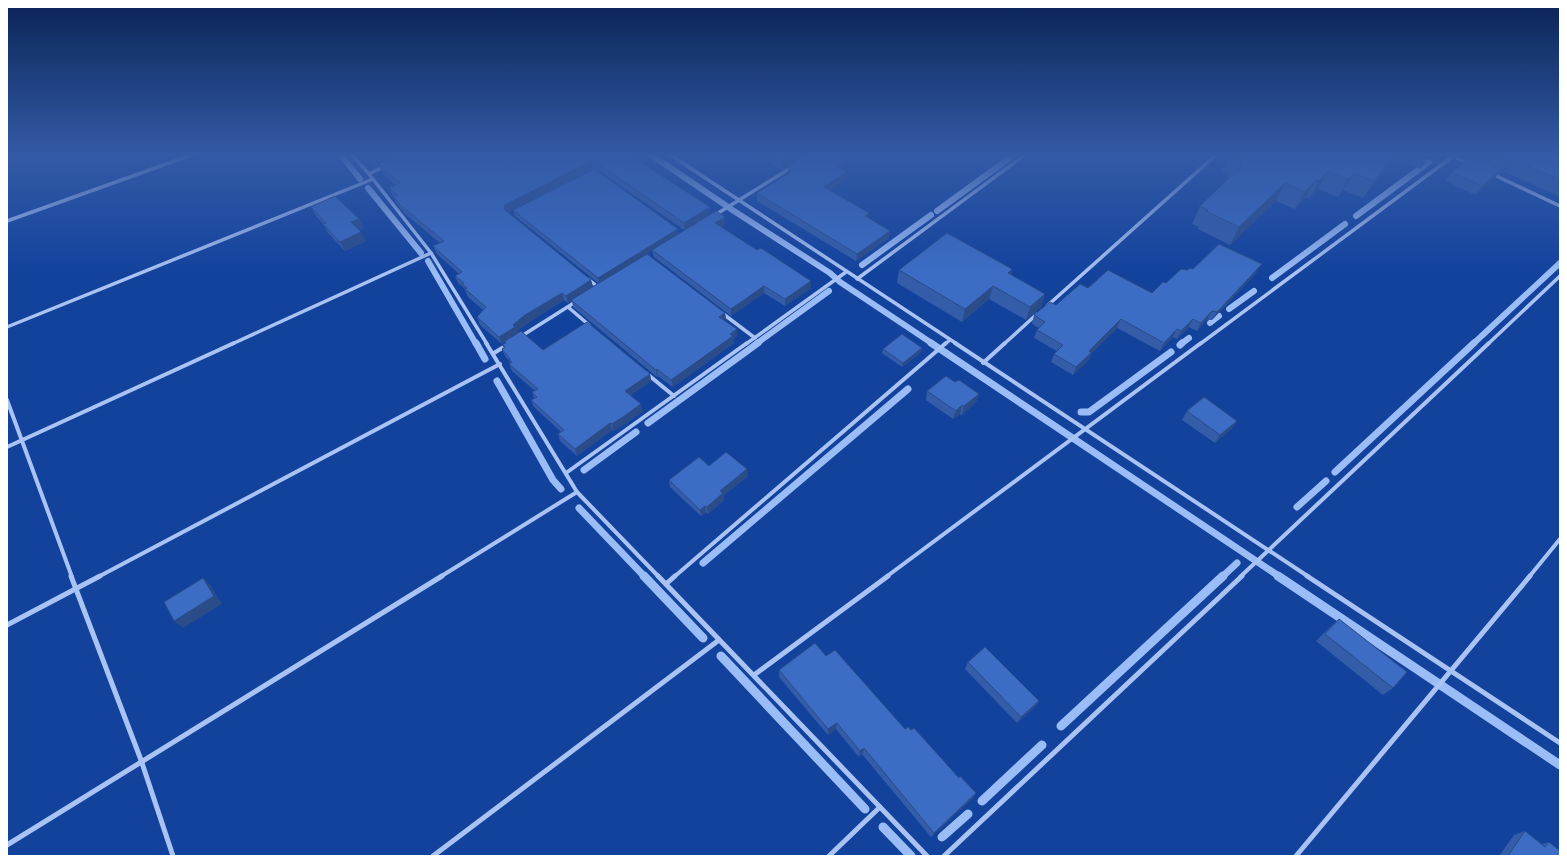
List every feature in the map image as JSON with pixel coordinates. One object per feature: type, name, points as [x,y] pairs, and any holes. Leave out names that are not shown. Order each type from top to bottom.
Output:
[{"type":"street","points":[[7,221],[82,194]]},
{"type":"street","points":[[7,327],[335,194]]},
{"type":"street","points":[[385,194],[431,253],[494,353],[577,492],[927,856]]},
{"type":"street","points":[[728,194],[1560,743]]},
{"type":"street","points":[[711,218],[749,194]]},
{"type":"street","points":[[857,279],[972,194]]},
{"type":"street","points":[[983,363],[1172,194]]},
{"type":"street","points":[[754,675],[1402,194]]},
{"type":"street","points":[[1535,194],[1560,206]]},
{"type":"street","points":[[7,447],[431,253]]},
{"type":"street","points":[[566,473],[846,272]]},
{"type":"street","points":[[944,856],[1560,276]]},
{"type":"street","points":[[587,278],[598,288]]},
{"type":"street","points":[[592,292],[605,284]]},
{"type":"street","points":[[494,353],[580,299]]},
{"type":"street","points":[[568,307],[591,327]]},
{"type":"street","points":[[717,309],[755,338]]},
{"type":"street","points":[[666,584],[950,340]]},
{"type":"street","points":[[7,625],[500,364]]},
{"type":"street","points":[[644,371],[674,396]]},
{"type":"street","points":[[7,400],[76,589],[141,760],[173,856]]},
{"type":"street","points":[[7,845],[141,760],[577,492]]},
{"type":"street","points":[[1296,856],[1445,679],[1560,539]]},
{"type":"street","points":[[433,856],[719,640]]},
{"type":"street","points":[[829,856],[880,807]]},
{"type":"building","points":[[526,194],[505,205],[505,210],[591,280],[566,296],[562,293],[525,315],[513,325],[515,327],[499,337],[477,317],[486,307],[465,289],[467,288],[462,284],[464,283],[455,276],[462,272],[433,246],[444,241],[400,205],[394,197],[398,195]]},
{"type":"building","points":[[544,194],[629,194],[678,229],[598,278],[513,210]]},
{"type":"building","points":[[643,194],[690,194],[710,207],[684,223]]},
{"type":"building","points":[[759,194],[837,194],[869,213],[865,216],[890,231],[857,254]]},
{"type":"building","points":[[1212,194],[1273,194],[1239,227],[1206,211],[1208,210],[1200,206]]},
{"type":"building","points":[[335,196],[359,219],[351,222],[361,232],[340,242],[323,224],[326,223],[311,207]]},
{"type":"building","points":[[716,211],[725,217],[715,223],[757,250],[761,248],[811,281],[785,299],[764,286],[731,309],[652,250]]},
{"type":"building","points":[[947,233],[1012,269],[1008,273],[1045,294],[1030,307],[993,286],[965,309],[899,270]]},
{"type":"building","points":[[1219,244],[1262,264],[1217,312],[1212,311],[1201,323],[1193,319],[1181,331],[1177,329],[1164,343],[1121,319],[1089,351],[1091,353],[1076,367],[1054,354],[1063,345],[1037,330],[1045,322],[1034,315],[1050,302],[1056,305],[1080,284],[1088,288],[1108,270],[1152,293],[1163,282],[1166,283],[1181,269],[1193,269]]},
{"type":"building","points":[[647,254],[725,313],[719,317],[737,329],[730,334],[733,336],[671,380],[657,369],[656,370],[571,300]]},
{"type":"building","points":[[587,322],[650,374],[625,391],[641,404],[612,424],[610,423],[575,449],[558,434],[564,430],[531,400],[537,397],[532,392],[538,389],[509,364],[512,362],[502,349],[505,347],[502,345],[506,343],[505,341],[521,331],[543,350]]},
{"type":"building","points":[[902,334],[922,348],[903,363],[883,349]]},
{"type":"building","points":[[946,376],[955,382],[959,380],[979,394],[964,406],[962,405],[956,411],[927,391]]},
{"type":"building","points":[[1204,397],[1237,421],[1220,435],[1187,411]]},
{"type":"building","points":[[726,452],[747,469],[720,491],[723,493],[707,507],[705,506],[700,510],[669,480],[699,457],[709,466]]},
{"type":"building","points":[[203,578],[214,596],[174,621],[164,602]]},
{"type":"building","points":[[1339,619],[1407,672],[1393,688],[1325,634]]},
{"type":"building","points":[[815,643],[826,656],[835,650],[905,729],[908,727],[911,730],[914,728],[959,778],[960,776],[976,793],[934,833],[864,748],[860,751],[837,723],[828,729],[779,670]]},
{"type":"building","points":[[985,647],[1039,701],[1021,717],[968,662]]},
{"type":"building","points":[[1525,831],[1545,847],[1549,842],[1560,851],[1560,856],[1508,856]]},
{"type":"waterway","points":[[373,194],[421,253]]},
{"type":"waterway","points":[[709,194],[830,273],[840,282],[933,344]]},
{"type":"waterway","points":[[937,211],[960,194]]},
{"type":"waterway","points":[[1356,216],[1385,194]]},
{"type":"waterway","points":[[862,265],[931,215]]},
{"type":"waterway","points":[[1272,278],[1345,224]]},
{"type":"waterway","points":[[428,261],[476,344]]},
{"type":"waterway","points":[[1473,344],[1560,263]]},
{"type":"waterway","points":[[756,344],[829,291]]},
{"type":"waterway","points":[[1229,309],[1254,291]]},
{"type":"waterway","points":[[1210,323],[1219,316]]},
{"type":"waterway","points":[[1181,344],[1189,338]]},
{"type":"waterway","points":[[476,343],[485,359]]},
{"type":"waterway","points":[[648,423],[758,343]]},
{"type":"waterway","points":[[931,343],[1280,577]]},
{"type":"waterway","points":[[1335,472],[1474,343]]},
{"type":"waterway","points":[[1081,412],[1089,412],[1171,352]]},
{"type":"waterway","points":[[497,381],[553,480],[561,489]]},
{"type":"waterway","points":[[703,563],[908,389]]},
{"type":"waterway","points":[[584,470],[636,432]]},
{"type":"waterway","points":[[1297,507],[1326,481]]},
{"type":"waterway","points":[[579,508],[645,577]]},
{"type":"waterway","points":[[1222,577],[1237,563]]},
{"type":"waterway","points":[[644,576],[703,638]]},
{"type":"waterway","points":[[1061,726],[1223,576]]},
{"type":"waterway","points":[[1278,576],[1560,765]]},
{"type":"waterway","points":[[721,656],[865,809]]},
{"type":"waterway","points":[[982,801],[1042,745]]},
{"type":"waterway","points":[[942,837],[968,814]]},
{"type":"waterway","points":[[883,827],[911,856]]}]
